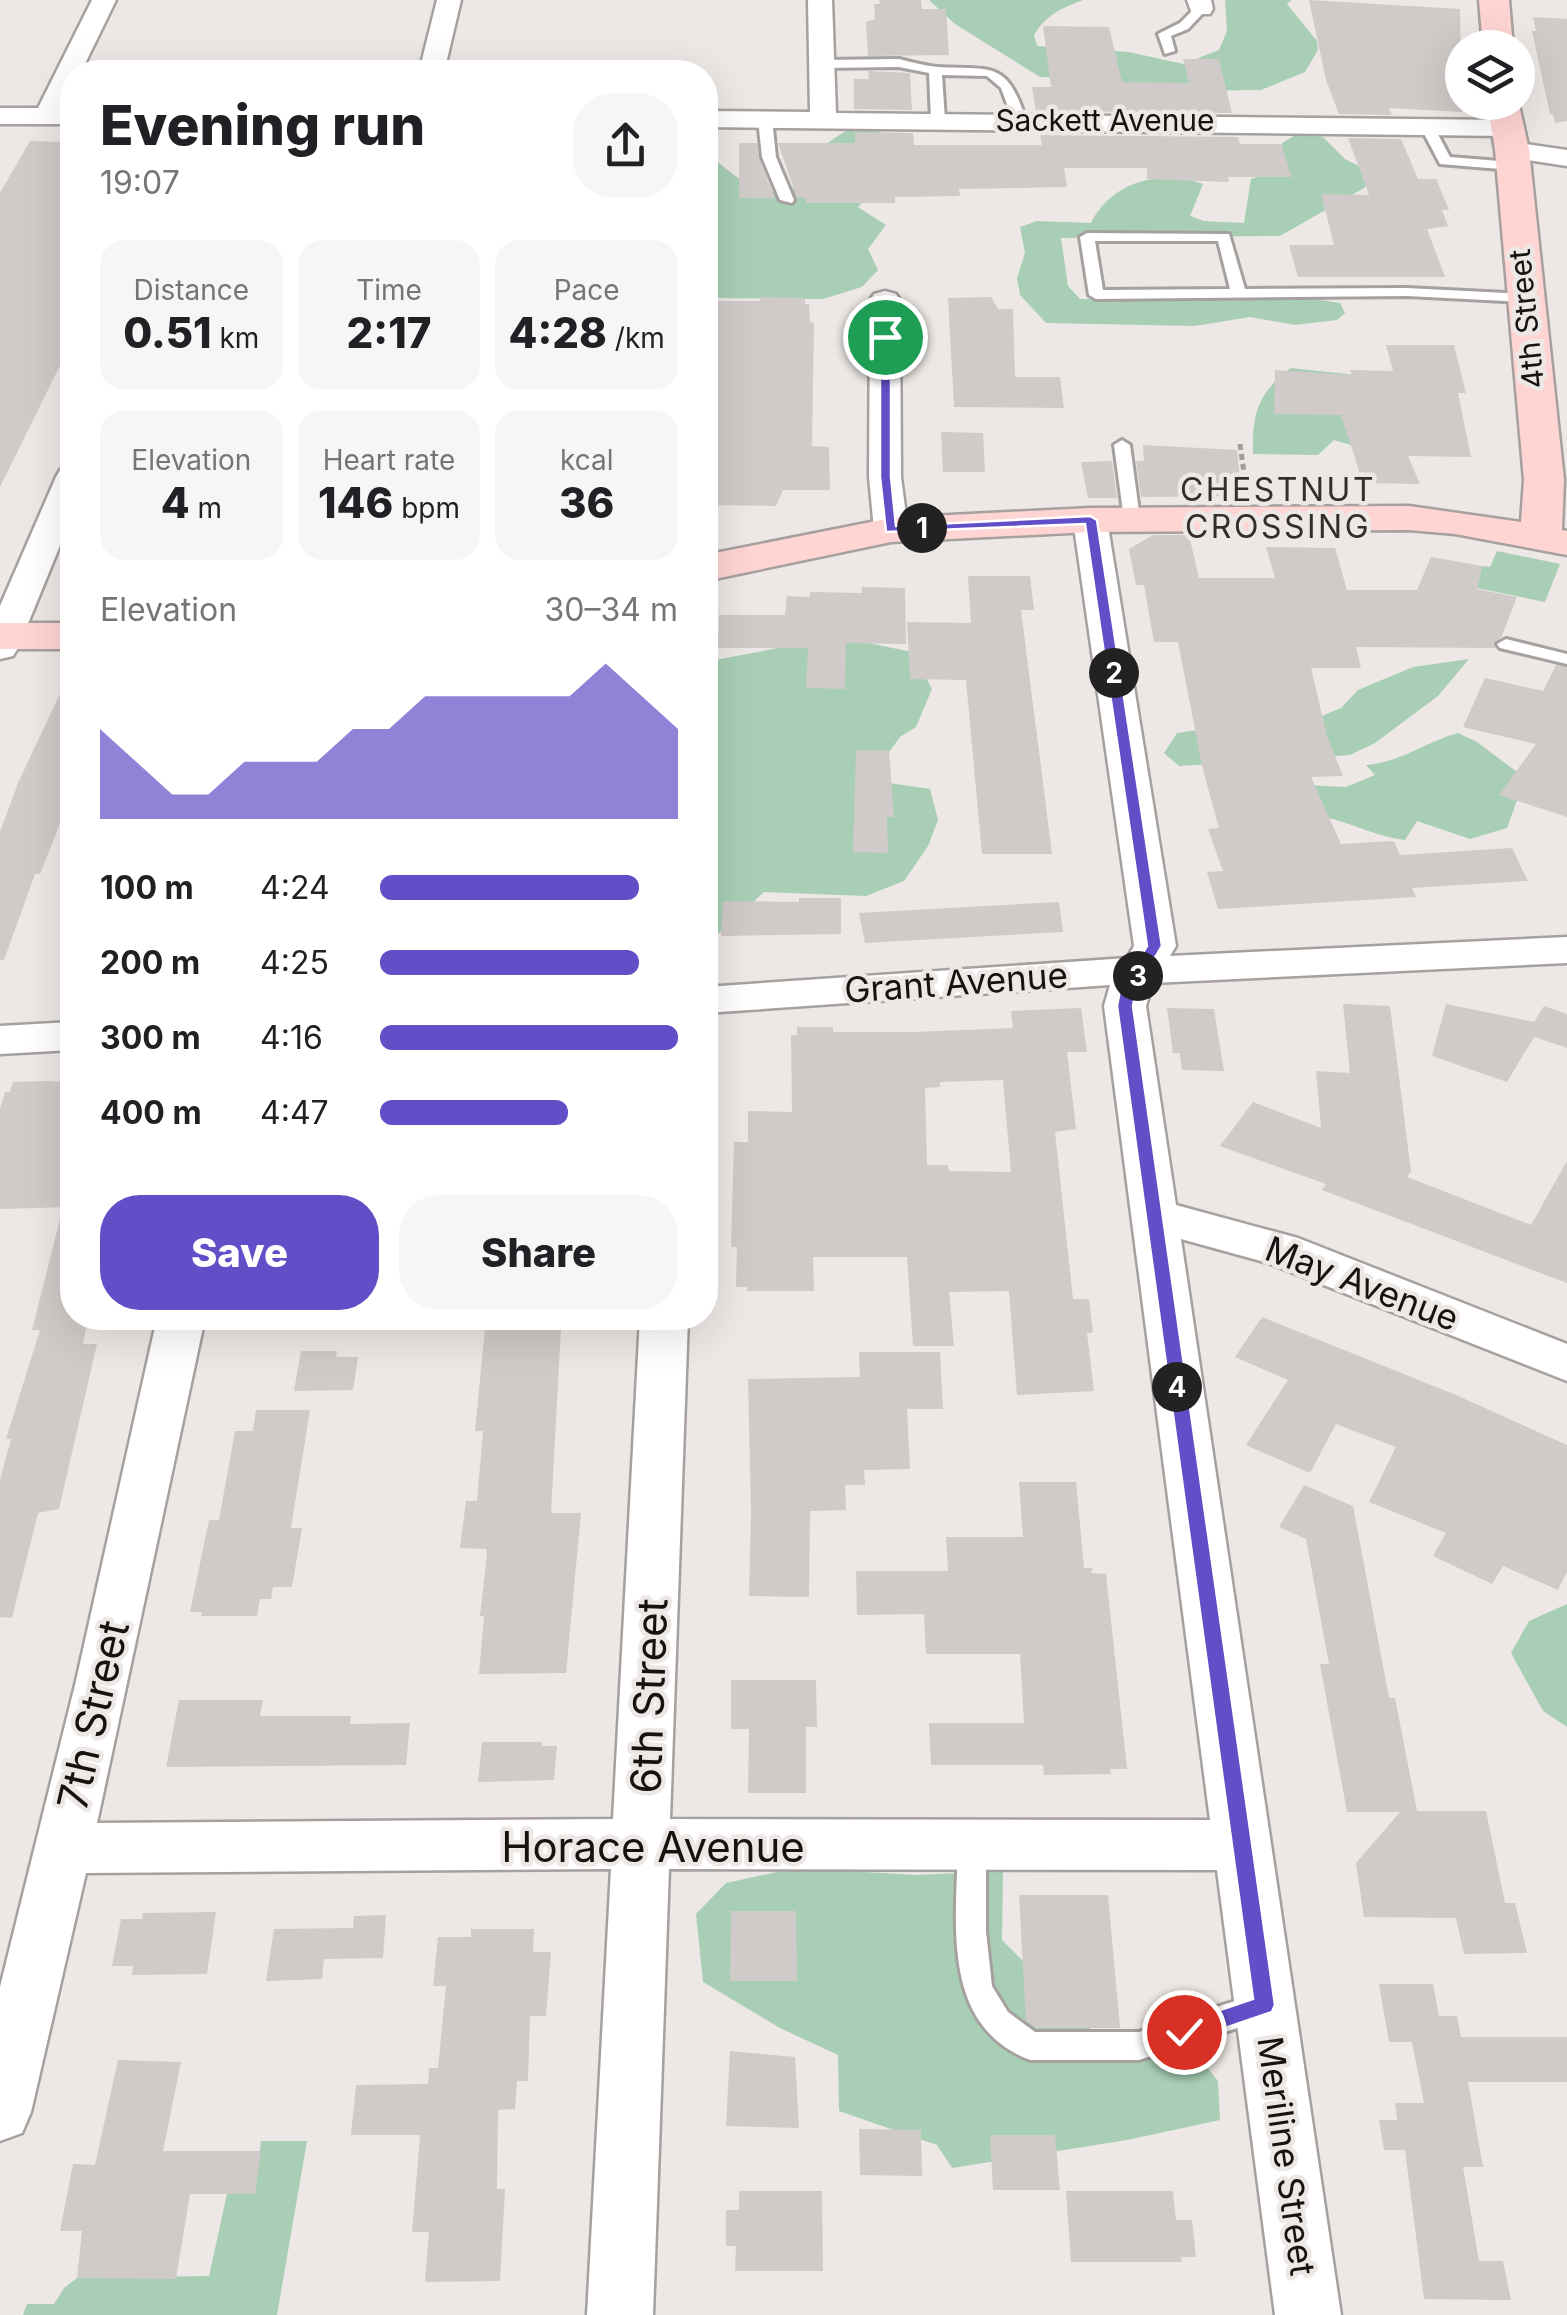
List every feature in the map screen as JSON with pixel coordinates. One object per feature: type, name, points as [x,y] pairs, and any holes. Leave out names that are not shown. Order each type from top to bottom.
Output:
[{"type":"street","points":[[81,60],[104,0]]},
{"type":"street","points":[[434,60],[449,0]]},
{"type":"street","points":[[820,0],[822,120]]},
{"type":"street","points":[[1494,0],[1496,30]]},
{"type":"street","points":[[0,116],[60,116]]},
{"type":"street","name":"Sackett Avenue","points":[[718,119],[1426,124],[1508,137],[1567,158]]},
{"type":"street","name":"4th Street","points":[[1508,137],[1544,480],[1554,540]]},
{"type":"street","points":[[885,300],[886,477],[891,530]]},
{"type":"street","points":[[60,505],[2,640],[60,637]]},
{"type":"street","points":[[718,565],[891,530],[1090,520],[1410,518],[1554,540]]},
{"type":"street","name":"Meriline Street","points":[[1090,520],[1155,946],[1128,990],[1125,1006],[1308,2315]]},
{"type":"street","name":"Grant Avenue","points":[[718,999],[1142,970],[1567,950]]},
{"type":"street","points":[[0,1040],[60,1037]]},
{"type":"street","name":"May Avenue","points":[[1153,1215],[1282,1250],[1567,1363]]},
{"type":"street","name":"7th Street","points":[[0,2112],[64,1848],[178,1330]]},
{"type":"street","name":"6th Street","points":[[620,2315],[664,1330]]},
{"type":"street","name":"Horace Avenue","points":[[64,1848],[1242,1845]]},
{"type":"lane","points":[[1169,51],[1164,34],[1184,26],[1200,4]]},
{"type":"lane","points":[[822,64],[899,63],[935,71],[994,72],[1009,84],[1019,120]]},
{"type":"lane","points":[[935,71],[938,120]]},
{"type":"lane","points":[[765,119],[770,157],[786,200]]},
{"type":"lane","points":[[1426,124],[1444,161],[1508,137]]},
{"type":"lane","points":[[1238,294],[1224,237],[1087,237],[1096,295],[1238,294],[1407,292],[1525,298]]},
{"type":"lane","points":[[1122,444],[1132,520]]},
{"type":"lane","points":[[1506,644],[1567,658]]},
{"type":"lane","points":[[972,1847],[970,1931],[977,1989],[997,2022],[1030,2046],[1139,2046],[1264,2005]]},
{"type":"path","points":[[1240,444],[1248,502]]},
{"type":"green space","points":[[929,0],[1083,0],[1044,22],[1034,35],[1037,46],[1129,52],[1183,64],[1219,50],[1227,31],[1225,0],[1292,0],[1287,4],[1317,41],[1318,50],[1305,72],[1261,90],[1175,91],[1102,79],[1040,77],[955,24]]},
{"type":"green space","points":[[846,131],[880,131],[883,137],[874,190],[858,207],[886,225],[868,249],[878,270],[862,287],[823,299],[718,298],[718,162],[754,187],[791,192],[800,173],[828,142]]},
{"type":"green space","points":[[1299,133],[1323,137],[1345,159],[1377,175],[1364,188],[1280,236],[1061,238],[1068,286],[1080,299],[1308,298],[1340,303],[1345,313],[1337,320],[1295,325],[1250,317],[1195,326],[1046,323],[1020,295],[1017,278],[1025,253],[1020,227],[1037,221],[1091,223],[1111,197],[1124,188],[1155,178],[1203,184],[1190,216],[1204,221],[1244,223],[1251,179],[1275,171],[1282,143]]},
{"type":"green space","points":[[1291,368],[1375,377],[1361,448],[1334,440],[1318,455],[1253,454],[1259,405],[1271,386]]},
{"type":"green space","points":[[1497,551],[1560,564],[1545,602],[1477,588],[1482,566],[1490,567]]},
{"type":"green space","points":[[816,632],[912,652],[932,689],[916,727],[900,737],[869,780],[930,789],[938,820],[928,846],[904,881],[866,896],[764,892],[718,934],[718,659],[788,646]]},
{"type":"green space","points":[[1469,659],[1438,696],[1375,743],[1350,755],[1179,766],[1164,753],[1177,733],[1282,718],[1319,717],[1341,708],[1358,690],[1413,667]]},
{"type":"green space","points":[[1458,733],[1477,742],[1525,778],[1507,828],[1470,839],[1417,821],[1405,840],[1376,834],[1329,818],[1306,785],[1346,787],[1375,775],[1366,765],[1391,760]]},
{"type":"green space","points":[[1567,1604],[1567,1727],[1543,1711],[1511,1653],[1529,1621]]},
{"type":"green space","points":[[796,1868],[916,1875],[1003,1871],[1002,1940],[1101,2039],[1196,2053],[1218,2081],[1220,2120],[1127,2140],[952,2168],[937,2145],[839,2111],[838,2055],[780,2028],[703,1982],[696,1914],[726,1883]]},
{"type":"green space","points":[[261,2141],[307,2141],[277,2315],[23,2315],[27,2304],[54,2304],[64,2288],[77,2278],[209,2276],[227,2194],[255,2194]]},
{"type":"building","points":[[879,0],[921,0],[922,9],[946,9],[949,55],[868,56],[866,22],[875,19],[874,4],[880,4]]},
{"type":"building","points":[[1309,0],[1460,9],[1460,30],[1445,30],[1445,111],[1389,108],[1392,115],[1339,114],[1326,80]]},
{"type":"building","points":[[1533,17],[1567,19],[1567,121],[1555,123],[1550,114],[1535,45]]},
{"type":"building","points":[[1043,26],[1109,27],[1122,82],[1189,83],[1183,59],[1219,59],[1232,113],[1036,111],[1032,87],[1051,87]]},
{"type":"building","points":[[868,71],[910,73],[912,110],[854,109],[854,79],[869,79]]},
{"type":"building","points":[[855,132],[913,133],[914,145],[1042,145],[1040,135],[1238,137],[1240,144],[1281,144],[1292,177],[1228,177],[1229,182],[1147,179],[1147,168],[1064,168],[1067,187],[959,189],[960,196],[895,197],[895,203],[806,203],[806,198],[797,198],[778,143],[855,143]]},
{"type":"building","points":[[1348,138],[1401,139],[1418,179],[1436,179],[1449,210],[1442,210],[1448,226],[1427,229],[1445,277],[1298,277],[1289,245],[1334,245],[1321,194],[1369,195]]},
{"type":"building","points":[[30,141],[60,142],[60,365],[0,487],[0,193]]},
{"type":"building","points":[[739,143],[757,143],[775,198],[739,198]]},
{"type":"building","points":[[761,297],[805,298],[805,304],[809,304],[810,322],[814,323],[812,446],[829,447],[830,490],[783,490],[776,506],[718,505],[718,301],[760,301]]},
{"type":"building","points":[[991,297],[998,309],[1013,309],[1015,377],[1060,377],[1064,408],[954,407],[948,298]]},
{"type":"building","points":[[1386,345],[1454,345],[1466,393],[1458,393],[1471,457],[1408,456],[1420,484],[1363,483],[1341,415],[1274,414],[1275,370],[1352,375],[1350,370],[1393,371]]},
{"type":"building","points":[[941,432],[983,433],[985,472],[943,472]]},
{"type":"building","points":[[1143,445],[1237,450],[1242,496],[1141,497],[1136,461],[1144,461]]},
{"type":"building","points":[[1112,461],[1117,498],[1088,498],[1081,462]]},
{"type":"building","points":[[1153,535],[1189,535],[1199,578],[1275,578],[1266,547],[1335,548],[1347,590],[1417,590],[1431,557],[1482,566],[1477,589],[1517,597],[1501,638],[1493,643],[1496,648],[1356,647],[1361,668],[1311,668],[1327,736],[1343,776],[1311,777],[1341,844],[1394,841],[1400,855],[1512,848],[1528,881],[1412,888],[1416,897],[1218,909],[1207,872],[1223,871],[1208,829],[1219,828],[1203,770],[1178,642],[1154,642],[1144,585],[1136,585],[1129,549]]},
{"type":"building","points":[[968,576],[1030,576],[1034,610],[1021,610],[1052,854],[982,854],[966,680],[910,679],[907,622],[971,623]]},
{"type":"building","points":[[862,587],[905,588],[906,644],[846,643],[845,689],[806,688],[808,648],[718,648],[719,615],[785,615],[787,596],[810,597],[810,592],[862,593]]},
{"type":"building","points":[[1556,665],[1567,667],[1567,817],[1499,795],[1536,744],[1463,727],[1485,678],[1543,691]]},
{"type":"building","points":[[60,694],[60,823],[40,874],[35,874],[4,960],[0,960],[0,832]]},
{"type":"building","points":[[856,750],[889,750],[894,817],[887,817],[888,853],[853,852]]},
{"type":"building","points":[[799,898],[841,898],[841,934],[721,936],[723,901],[799,902]]},
{"type":"building","points":[[1059,902],[1063,932],[865,943],[859,913]]},
{"type":"building","points":[[1343,1004],[1390,1006],[1411,1171],[1407,1177],[1531,1225],[1567,1161],[1567,1283],[1322,1190],[1326,1184],[1220,1146],[1253,1102],[1321,1128],[1316,1071],[1350,1073]]},
{"type":"building","points":[[1446,1004],[1534,1022],[1544,1006],[1567,1014],[1567,1048],[1534,1037],[1507,1082],[1432,1056]]},
{"type":"building","points":[[1081,1008],[1087,1052],[1067,1052],[1076,1129],[1055,1132],[1073,1299],[1089,1299],[1093,1333],[1087,1333],[1094,1391],[1017,1395],[1009,1291],[949,1292],[954,1346],[913,1346],[907,1257],[813,1257],[814,1291],[747,1291],[747,1287],[736,1287],[737,1247],[731,1247],[734,1142],[748,1142],[748,1111],[792,1112],[791,1035],[797,1035],[797,1027],[833,1027],[833,1032],[1013,1028],[1011,1011]],"holes":[[[1003,1080],[1011,1172],[949,1171],[948,1165],[927,1165],[925,1088],[940,1087],[940,1082]]]},
{"type":"building","points":[[1167,1008],[1214,1009],[1224,1071],[1182,1070],[1180,1053],[1173,1053]]},
{"type":"building","points":[[13,1082],[60,1082],[60,1207],[0,1209],[0,1109]]},
{"type":"building","points":[[60,1219],[60,1330],[86,1330],[83,1344],[97,1344],[59,1509],[38,1513],[12,1618],[0,1617],[0,1480],[11,1439],[6,1439],[40,1330],[32,1330]]},
{"type":"building","points":[[1262,1317],[1456,1395],[1567,1445],[1567,1572],[1558,1590],[1503,1566],[1492,1584],[1433,1556],[1446,1533],[1369,1502],[1396,1447],[1336,1424],[1310,1473],[1246,1445],[1288,1380],[1235,1357]]},
{"type":"building","points":[[485,1330],[561,1330],[551,1513],[581,1513],[566,1673],[479,1674],[487,1555],[486,1549],[460,1548],[466,1501],[477,1501],[483,1431],[475,1431]]},
{"type":"building","points":[[301,1351],[337,1351],[336,1357],[358,1357],[353,1390],[294,1391]]},
{"type":"building","points":[[859,1352],[940,1352],[943,1409],[907,1409],[910,1469],[864,1470],[865,1485],[845,1485],[846,1510],[810,1511],[809,1597],[749,1596],[748,1379],[860,1377]]},
{"type":"building","points":[[256,1410],[310,1410],[291,1528],[302,1528],[292,1587],[273,1587],[271,1599],[260,1599],[257,1616],[201,1616],[202,1612],[190,1612],[209,1520],[219,1520],[235,1431],[253,1431]]},
{"type":"building","points":[[1019,1482],[1076,1482],[1084,1568],[1106,1574],[1127,1769],[1110,1769],[1111,1774],[1044,1775],[1043,1765],[931,1765],[929,1723],[1024,1723],[1020,1654],[926,1654],[924,1614],[857,1615],[856,1571],[948,1571],[946,1537],[1023,1537]]},
{"type":"building","points":[[1304,1485],[1353,1506],[1389,1698],[1395,1698],[1417,1811],[1486,1811],[1505,1903],[1515,1903],[1527,1953],[1464,1954],[1456,1918],[1364,1917],[1356,1863],[1400,1812],[1347,1812],[1320,1664],[1329,1664],[1306,1539],[1279,1527]]},
{"type":"building","points":[[731,1680],[816,1680],[817,1727],[806,1727],[806,1793],[748,1793],[749,1729],[731,1729]]},
{"type":"building","points":[[179,1700],[263,1700],[260,1716],[351,1716],[350,1724],[410,1723],[406,1765],[166,1767]]},
{"type":"building","points":[[482,1742],[542,1742],[542,1746],[557,1746],[554,1780],[478,1782]]},
{"type":"building","points":[[1019,1895],[1108,1895],[1120,2028],[1036,2028],[1026,2021]]},
{"type":"building","points":[[731,1911],[796,1911],[797,1981],[730,1981]]},
{"type":"building","points":[[216,1912],[207,1974],[132,1975],[133,1966],[112,1966],[121,1919],[142,1919],[143,1913]]},
{"type":"building","points":[[386,1915],[383,1958],[324,1959],[322,1979],[266,1981],[274,1929],[353,1928],[354,1916]]},
{"type":"building","points":[[471,1929],[534,1929],[533,1952],[551,1952],[546,2016],[530,2016],[528,2081],[517,2081],[515,2109],[498,2110],[497,2189],[505,2189],[500,2281],[425,2282],[429,2232],[412,2232],[420,2135],[351,2135],[356,2085],[428,2084],[429,2068],[438,2068],[446,1986],[433,1986],[438,1937],[471,1937]]},
{"type":"building","points":[[1379,1984],[1433,1984],[1439,2016],[1457,2016],[1461,2037],[1567,2037],[1567,2082],[1468,2082],[1483,2167],[1463,2167],[1479,2261],[1503,2261],[1511,2300],[1424,2299],[1405,2150],[1384,2150],[1379,2120],[1397,2120],[1395,2103],[1424,2103],[1412,2042],[1389,2042]]},
{"type":"building","points":[[730,2051],[795,2057],[799,2128],[726,2126]]},
{"type":"building","points":[[118,2060],[181,2062],[163,2151],[261,2151],[255,2194],[190,2194],[176,2279],[77,2278],[82,2231],[60,2231],[73,2164],[95,2165]]},
{"type":"building","points":[[859,2129],[921,2130],[922,2176],[860,2175]]},
{"type":"building","points":[[990,2135],[1055,2135],[1060,2190],[993,2190]]},
{"type":"building","points":[[739,2191],[822,2191],[823,2271],[735,2271],[736,2246],[726,2246],[726,2210],[739,2210]]},
{"type":"building","points":[[1066,2191],[1173,2191],[1176,2220],[1192,2220],[1196,2257],[1181,2257],[1182,2262],[1071,2262]]},
{"type":"district","name":"CHESTNUT CROSSING","points":[[1278,508]]},
{"type":"route","points":[[885,337],[886,477],[891,530],[1090,520],[1155,946],[1128,990],[1125,1006],[1264,2005],[1184,2032]]}]
